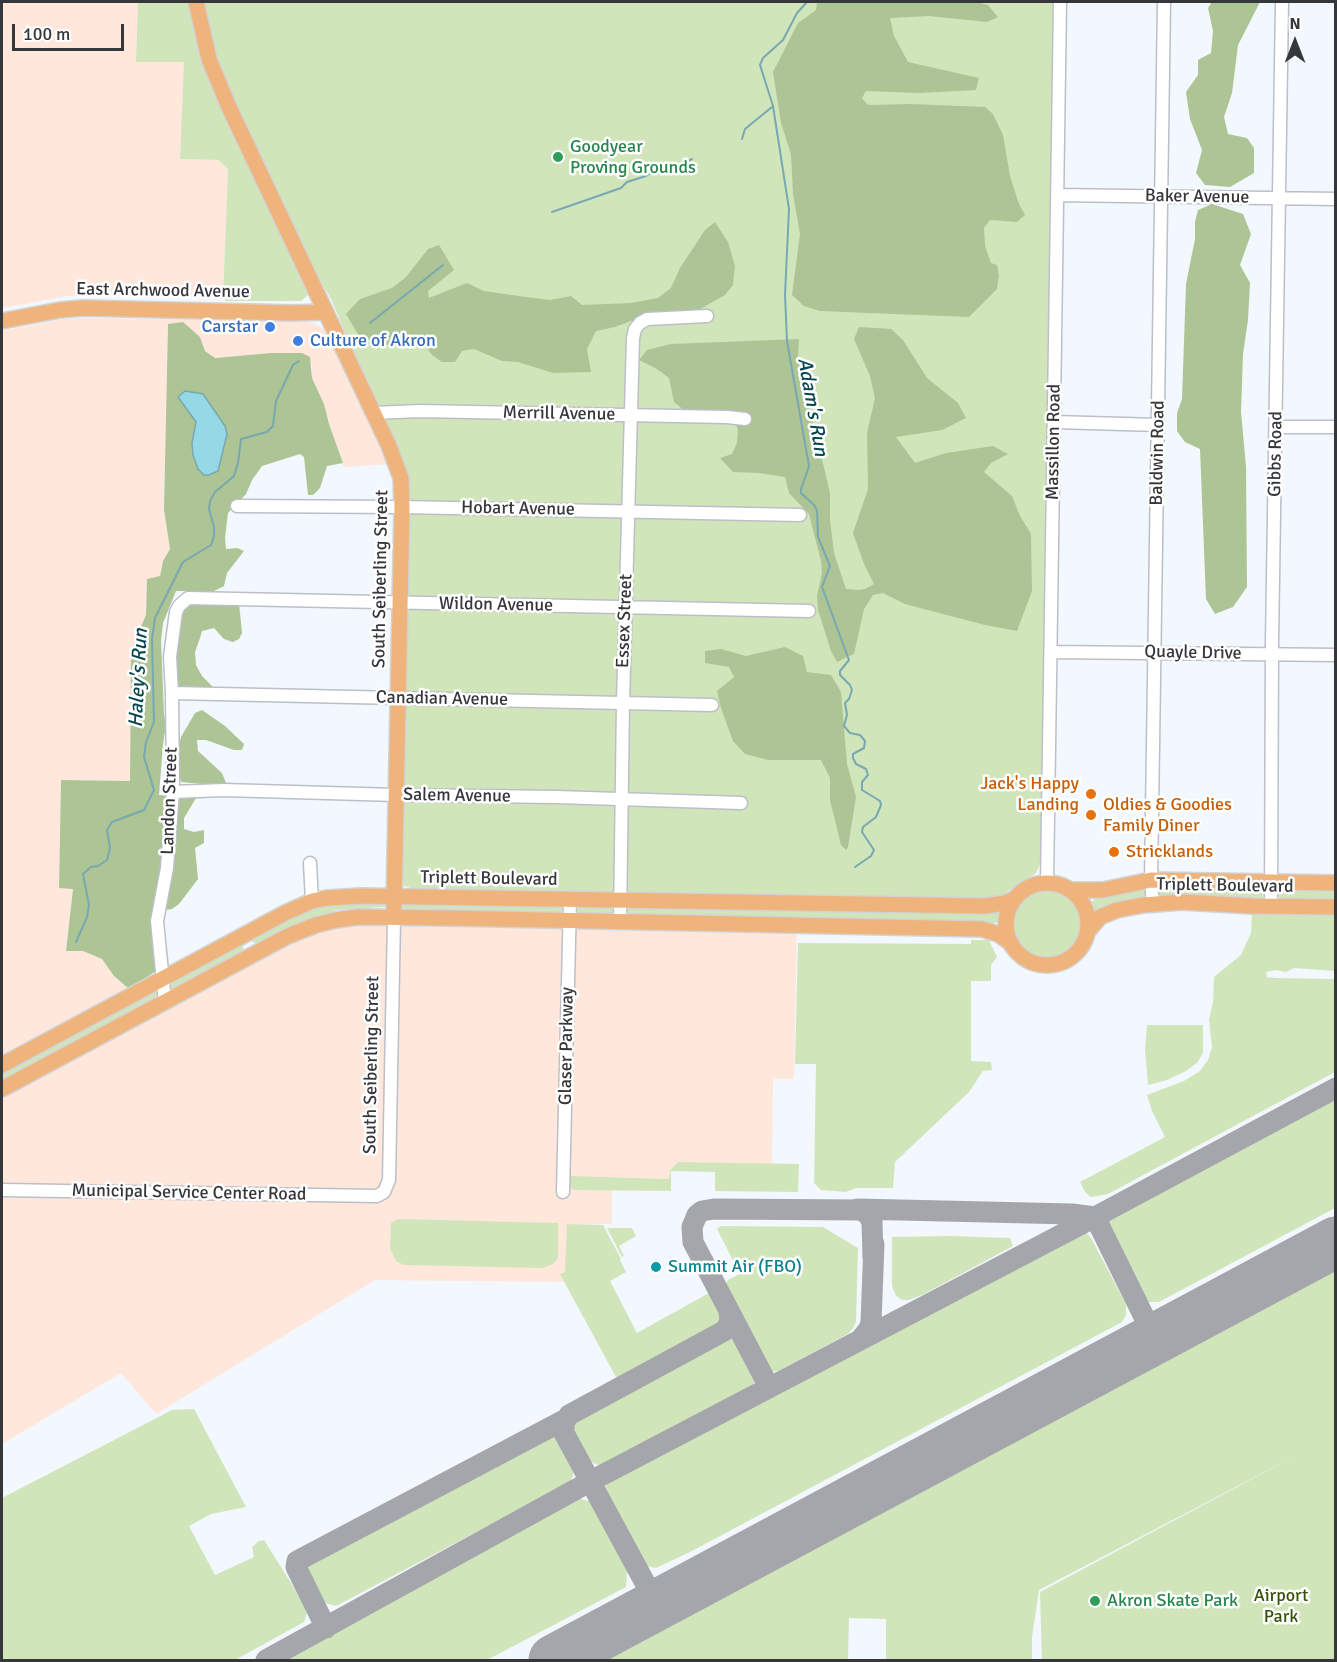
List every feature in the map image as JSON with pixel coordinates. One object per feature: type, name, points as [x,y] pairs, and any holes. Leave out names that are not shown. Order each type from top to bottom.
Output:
[{"type":"main road","name":"South Seiberling Street","points":[[196,2],[204,41],[221,90],[399,470],[402,507],[394,918]]},
{"type":"main road","name":"East Archwood Avenue","points":[[2,321],[83,308],[326,312]]},
{"type":"main road","name":"Triplett Boulevard","points":[[1070,890],[1103,890],[1151,880],[1335,883]]},
{"type":"main road","points":[[2,1089],[288,936],[316,925],[358,917],[986,929],[1004,937],[1019,953],[1030,960],[1040,964],[1052,964],[1064,961],[1082,945],[1087,932],[1086,912],[1080,900],[1070,890],[1059,885],[1047,883],[1030,887],[1016,898],[1010,908],[1007,932],[1012,944]]},
{"type":"main road","name":"Triplett Boulevard","points":[[2,1065],[285,913],[312,901],[350,896],[394,896],[985,906],[1005,903],[1016,898]]},
{"type":"main road","name":"Triplett Boulevard","points":[[1087,932],[1100,917],[1117,910],[1153,904],[1182,902],[1335,907]]},
{"type":"street","name":"Massillon Road","points":[[1047,883],[1060,2]]},
{"type":"street","name":"Baldwin Road","points":[[1153,904],[1151,880],[1164,2]]},
{"type":"street","name":"Gibbs Road","points":[[1271,906],[1272,654],[1282,2]]},
{"type":"street","name":"Baker Avenue","points":[[1058,195],[1335,199]]},
{"type":"street","name":"Essex Street","points":[[620,922],[631,350],[634,332],[640,323],[647,319],[707,316]]},
{"type":"street","name":"Merrill Avenue","points":[[373,413],[398,411],[745,419]]},
{"type":"street","points":[[1054,422],[1158,425]]},
{"type":"street","points":[[1277,427],[1335,427]]},
{"type":"street","name":"Hobart Avenue","points":[[237,506],[800,515]]},
{"type":"street","name":"Wildon Avenue","points":[[184,601],[197,597],[809,611]]},
{"type":"street","name":"Landon Street","points":[[165,1002],[157,921],[167,868],[173,792],[171,640],[176,612],[184,601]]},
{"type":"street","name":"Quayle Drive","points":[[1051,652],[1335,655]]},
{"type":"street","name":"Canadian Avenue","points":[[172,693],[712,705]]},
{"type":"street","name":"Salem Avenue","points":[[173,792],[234,790],[741,802]]},
{"type":"street","points":[[310,863],[312,901]]},
{"type":"street","name":"Glaser Parkway","points":[[563,1192],[570,900]]},
{"type":"street","name":"South Seiberling Street","points":[[377,1196],[386,1190],[389,1180],[394,918]]},
{"type":"street","name":"Municipal Service Center Road","points":[[2,1190],[377,1196]]},
{"type":"shaded area","points":[[2,2],[138,2],[136,62],[185,61],[180,159],[219,160],[228,169],[223,296],[67,296],[2,308]]},
{"type":"shaded area","points":[[63,319],[309,321],[331,332],[393,464],[344,467],[324,404],[312,378],[312,364],[285,353],[215,358],[205,351],[200,337],[168,324],[164,510],[170,549],[163,561],[160,576],[147,579],[146,615],[131,650],[130,781],[61,780],[59,888],[73,888],[66,950],[83,951],[102,959],[114,976],[129,989],[2,1065],[2,331]]},
{"type":"shaded area","points":[[328,922],[797,925],[794,1079],[773,1079],[772,1164],[678,1162],[670,1170],[669,1179],[612,1177],[612,1224],[571,1224],[569,1282],[375,1280],[156,1414],[121,1373],[2,1444],[2,1089]]},
{"type":"green space","points":[[138,2],[188,2],[200,54],[208,77],[309,294],[301,301],[226,301],[223,296],[228,169],[219,160],[180,159],[184,62],[136,62]]},
{"type":"green space","points":[[203,2],[1053,2],[1042,852],[1036,873],[990,901],[459,893],[414,889],[402,885],[408,477],[394,440],[332,301],[300,244],[221,70]]},
{"type":"green space","points":[[817,2],[976,2],[988,5],[998,17],[987,22],[929,16],[890,18],[894,36],[908,62],[979,78],[976,90],[919,93],[866,91],[862,98],[868,105],[985,107],[993,114],[1003,135],[1010,176],[1025,215],[1017,222],[990,220],[984,228],[985,246],[991,263],[997,265],[999,275],[997,289],[969,317],[820,311],[804,306],[792,295],[800,234],[793,194],[791,154],[781,123],[773,72],[798,23],[816,10]]},
{"type":"green space","points":[[1212,2],[1258,2],[1259,4],[1238,45],[1232,93],[1224,117],[1228,134],[1247,138],[1254,148],[1254,173],[1230,187],[1205,185],[1196,173],[1202,150],[1190,119],[1186,92],[1198,75],[1198,60],[1211,53],[1213,31],[1208,8]]},
{"type":"green space","points":[[1212,204],[1243,214],[1251,234],[1240,265],[1250,283],[1243,354],[1241,412],[1246,467],[1247,587],[1233,607],[1215,614],[1206,599],[1200,449],[1185,442],[1177,431],[1177,413],[1182,399],[1186,284],[1195,239],[1195,222],[1198,210]]},
{"type":"green space","points":[[715,222],[728,242],[735,266],[733,285],[725,295],[695,312],[655,312],[615,327],[596,331],[587,349],[591,372],[553,373],[518,362],[502,361],[474,349],[462,351],[455,362],[442,362],[432,355],[424,344],[409,341],[390,345],[363,343],[346,314],[360,299],[392,288],[406,277],[428,249],[439,245],[454,270],[428,291],[429,298],[467,283],[484,291],[550,300],[571,296],[582,305],[631,303],[658,298],[671,288],[680,268],[705,230]]},
{"type":"green space","points":[[183,322],[200,337],[205,351],[215,358],[271,353],[302,353],[310,357],[312,378],[324,404],[343,463],[327,466],[320,488],[313,495],[308,495],[304,457],[300,454],[262,466],[246,494],[228,513],[226,549],[237,548],[244,551],[227,573],[224,586],[214,591],[176,591],[163,623],[161,641],[166,726],[159,795],[196,798],[184,818],[184,829],[194,832],[204,830],[204,843],[195,848],[198,879],[179,904],[172,909],[165,910],[156,971],[129,989],[114,976],[102,959],[83,951],[66,951],[73,889],[59,888],[61,780],[130,781],[131,650],[146,615],[147,579],[160,576],[163,561],[170,549],[164,510],[168,324]]},
{"type":"green space","points":[[859,327],[891,329],[903,340],[927,378],[958,403],[966,418],[942,430],[896,437],[915,463],[946,453],[993,446],[1008,454],[991,463],[984,472],[1012,496],[1031,534],[1032,591],[1017,631],[905,604],[883,593],[873,595],[864,609],[854,654],[837,662],[831,651],[818,610],[817,596],[822,573],[821,561],[809,514],[789,493],[785,477],[733,472],[720,458],[732,454],[737,443],[738,429],[730,415],[721,410],[686,412],[674,402],[669,378],[639,360],[647,350],[671,344],[799,339],[798,359],[830,493],[834,553],[846,589],[859,590],[874,584],[853,533],[868,489],[867,433],[875,398],[870,376],[854,339]]},
{"type":"green space","points":[[239,603],[242,633],[239,639],[233,642],[224,639],[214,628],[202,631],[195,652],[196,665],[202,676],[214,688],[214,692],[180,688],[177,682],[176,663],[179,620],[184,608],[191,604]]},
{"type":"green space","points":[[785,647],[803,656],[807,672],[831,675],[841,692],[847,764],[856,797],[846,850],[841,845],[830,800],[830,778],[821,760],[768,760],[745,754],[733,741],[717,691],[734,677],[729,667],[705,663],[705,651],[721,649],[746,656]]},
{"type":"green space","points":[[202,710],[225,726],[244,744],[242,750],[234,750],[206,740],[197,740],[198,751],[222,773],[225,786],[181,782],[178,769],[178,749],[181,737],[195,713]]},
{"type":"green space","points":[[1158,887],[1262,888],[1264,891],[1262,899],[1159,897],[1156,894]]},
{"type":"green space","points":[[1280,887],[1335,888],[1335,900],[1281,898],[1278,895]]},
{"type":"green space","points":[[1141,888],[1146,891],[1146,896],[1141,900],[1096,911],[1090,906],[1094,899]]},
{"type":"green space","points":[[1054,890],[1066,896],[1075,905],[1081,917],[1079,937],[1071,948],[1054,958],[1040,958],[1023,948],[1015,937],[1013,917],[1023,900],[1034,892]]},
{"type":"green space","points":[[386,902],[387,906],[384,907],[336,910],[259,945],[251,941],[315,905]]},
{"type":"green space","points":[[469,902],[562,905],[563,908],[560,914],[401,910],[404,905],[452,906]]},
{"type":"green space","points":[[611,905],[612,915],[575,913],[578,908]]},
{"type":"green space","points":[[624,908],[998,912],[998,921],[985,923],[630,916],[625,914]]},
{"type":"green space","points":[[1252,909],[1335,910],[1335,971],[1294,968],[1286,972],[1275,970],[1266,972],[1267,977],[1276,978],[1335,979],[1335,1072],[1108,1194],[1091,1197],[1085,1192],[1080,1182],[1165,1137],[1147,1095],[1184,1081],[1200,1071],[1208,1060],[1212,1047],[1209,1020],[1213,1002],[1214,977],[1241,955],[1251,933]]},
{"type":"green space","points":[[971,940],[989,940],[997,957],[991,965],[991,981],[971,981],[971,1061],[991,1062],[992,1070],[983,1071],[969,1092],[895,1162],[893,1188],[856,1188],[846,1192],[821,1190],[814,1183],[816,1064],[795,1064],[798,943],[971,944]]},
{"type":"green space","points":[[241,943],[245,952],[171,990],[168,988],[167,981]]},
{"type":"green space","points":[[156,989],[159,992],[159,999],[2,1083],[2,1070]]},
{"type":"green space","points":[[1147,1025],[1203,1025],[1203,1053],[1197,1063],[1167,1080],[1148,1085],[1145,1050]]},
{"type":"green space","points":[[1335,1094],[1335,1208],[1159,1302],[1142,1299],[1108,1233],[1105,1224],[1109,1215]]},
{"type":"green space","points":[[678,1162],[799,1164],[798,1192],[715,1191],[715,1172],[671,1171],[671,1191],[573,1190],[570,1186],[571,1176],[669,1179],[670,1170]]},
{"type":"green space","points":[[398,1219],[558,1223],[558,1258],[553,1264],[542,1268],[404,1265],[396,1261],[390,1249],[391,1223]]},
{"type":"green space","points":[[567,1224],[603,1225],[626,1272],[610,1281],[637,1333],[709,1293],[713,1295],[725,1318],[724,1325],[624,1379],[617,1379],[560,1274],[565,1272]]},
{"type":"green space","points":[[721,1226],[823,1227],[858,1248],[856,1322],[853,1328],[848,1334],[778,1371],[767,1370],[725,1291],[724,1287],[728,1280],[740,1274],[717,1229]]},
{"type":"green space","points":[[607,1228],[632,1228],[636,1236],[619,1246],[624,1256],[622,1257]]},
{"type":"green space","points":[[1075,1231],[1087,1233],[1091,1238],[1126,1304],[1126,1315],[1122,1322],[690,1552],[656,1568],[646,1566],[641,1562],[605,1492],[605,1487],[615,1475]]},
{"type":"green space","points":[[892,1237],[1010,1238],[1013,1246],[924,1294],[909,1300],[902,1300],[896,1296],[892,1286]]},
{"type":"green space","name":"Airport Park","points":[[1335,1268],[1335,1660],[1042,1660],[1040,1592],[1297,1455],[1039,1590],[1032,1637],[1032,1660],[886,1660],[886,1619],[849,1618],[848,1660],[598,1660]]},
{"type":"green space","points":[[730,1336],[736,1337],[757,1375],[757,1380],[753,1385],[605,1464],[598,1465],[589,1461],[571,1429],[570,1422],[573,1417]]},
{"type":"green space","points":[[194,1409],[246,1507],[211,1514],[189,1526],[215,1575],[254,1557],[252,1547],[264,1540],[308,1610],[304,1622],[235,1660],[2,1660],[2,1498],[172,1410]]},
{"type":"green space","points":[[553,1431],[557,1433],[574,1465],[573,1476],[569,1483],[336,1606],[318,1601],[303,1573],[305,1563],[314,1555]]},
{"type":"green space","points":[[578,1498],[591,1502],[627,1571],[626,1587],[487,1660],[270,1660],[569,1501]]},
{"type":"water","points":[[185,391],[203,394],[225,426],[227,434],[218,471],[209,475],[204,475],[198,469],[193,455],[192,443],[196,422],[178,397]]},
{"type":"waterway","name":"Adam's Run","points":[[807,2],[797,13],[783,40],[763,58],[760,65],[773,106],[789,209],[785,295],[787,341],[809,466],[801,493],[815,506],[817,511],[818,537],[830,566],[822,587],[849,660],[840,671],[840,675],[852,690],[845,703],[847,715],[844,726],[850,733],[860,735],[865,741],[864,748],[853,754],[853,758],[856,764],[866,769],[868,775],[862,782],[862,790],[880,801],[881,805],[876,817],[863,827],[862,832],[874,850],[871,856],[855,867]]},
{"type":"waterway","name":"Haley's Run","points":[[742,139],[745,129],[772,107]]},
{"type":"waterway","name":"Haley's Run","points":[[552,212],[621,188],[627,182],[654,171],[665,172],[692,159]]},
{"type":"waterway","name":"Haley's Run","points":[[370,323],[443,265]]},
{"type":"waterway","name":"Haley's Run","points":[[76,942],[87,917],[89,905],[83,874],[91,867],[98,866],[107,860],[110,848],[107,830],[112,822],[144,810],[154,790],[144,757],[146,742],[154,722],[152,639],[155,618],[183,562],[211,545],[214,527],[209,509],[210,501],[215,492],[234,476],[241,439],[267,432],[273,426],[276,401],[293,365],[299,361]]},
{"type":"taxiway","points":[[266,1660],[591,1481],[1336,1088]]},
{"type":"taxiway","points":[[769,1387],[693,1242],[692,1227],[697,1215],[702,1211],[714,1209],[861,1210],[872,1221],[873,1258]]},
{"type":"taxiway","points":[[857,1209],[1072,1214],[1095,1217],[1155,1339]]},
{"type":"taxiway","points":[[860,1340],[869,1329],[871,1322],[874,1244]]},
{"type":"taxiway","points":[[657,1605],[564,1433],[564,1423],[569,1415],[724,1331],[730,1323],[729,1311]]},
{"type":"taxiway","points":[[326,1628],[296,1567],[297,1561],[566,1419]]},
{"type":"runway","points":[[554,1660],[1336,1242]]},
{"type":"place","name":"Goodyear Proving Grounds","points":[[558,157]]},
{"type":"place","name":"Carstar","points":[[270,327]]},
{"type":"place","name":"Culture of Akron","points":[[298,341]]},
{"type":"place","name":"Jack's Happy Landing","points":[[1091,794]]},
{"type":"place","name":"Oldies & Goodies Family Diner","points":[[1091,815]]},
{"type":"place","name":"Stricklands","points":[[1114,852]]},
{"type":"place","name":"Summit Air (FBO)","points":[[656,1267]]},
{"type":"place","name":"Akron Skate Park","points":[[1095,1601]]}]
